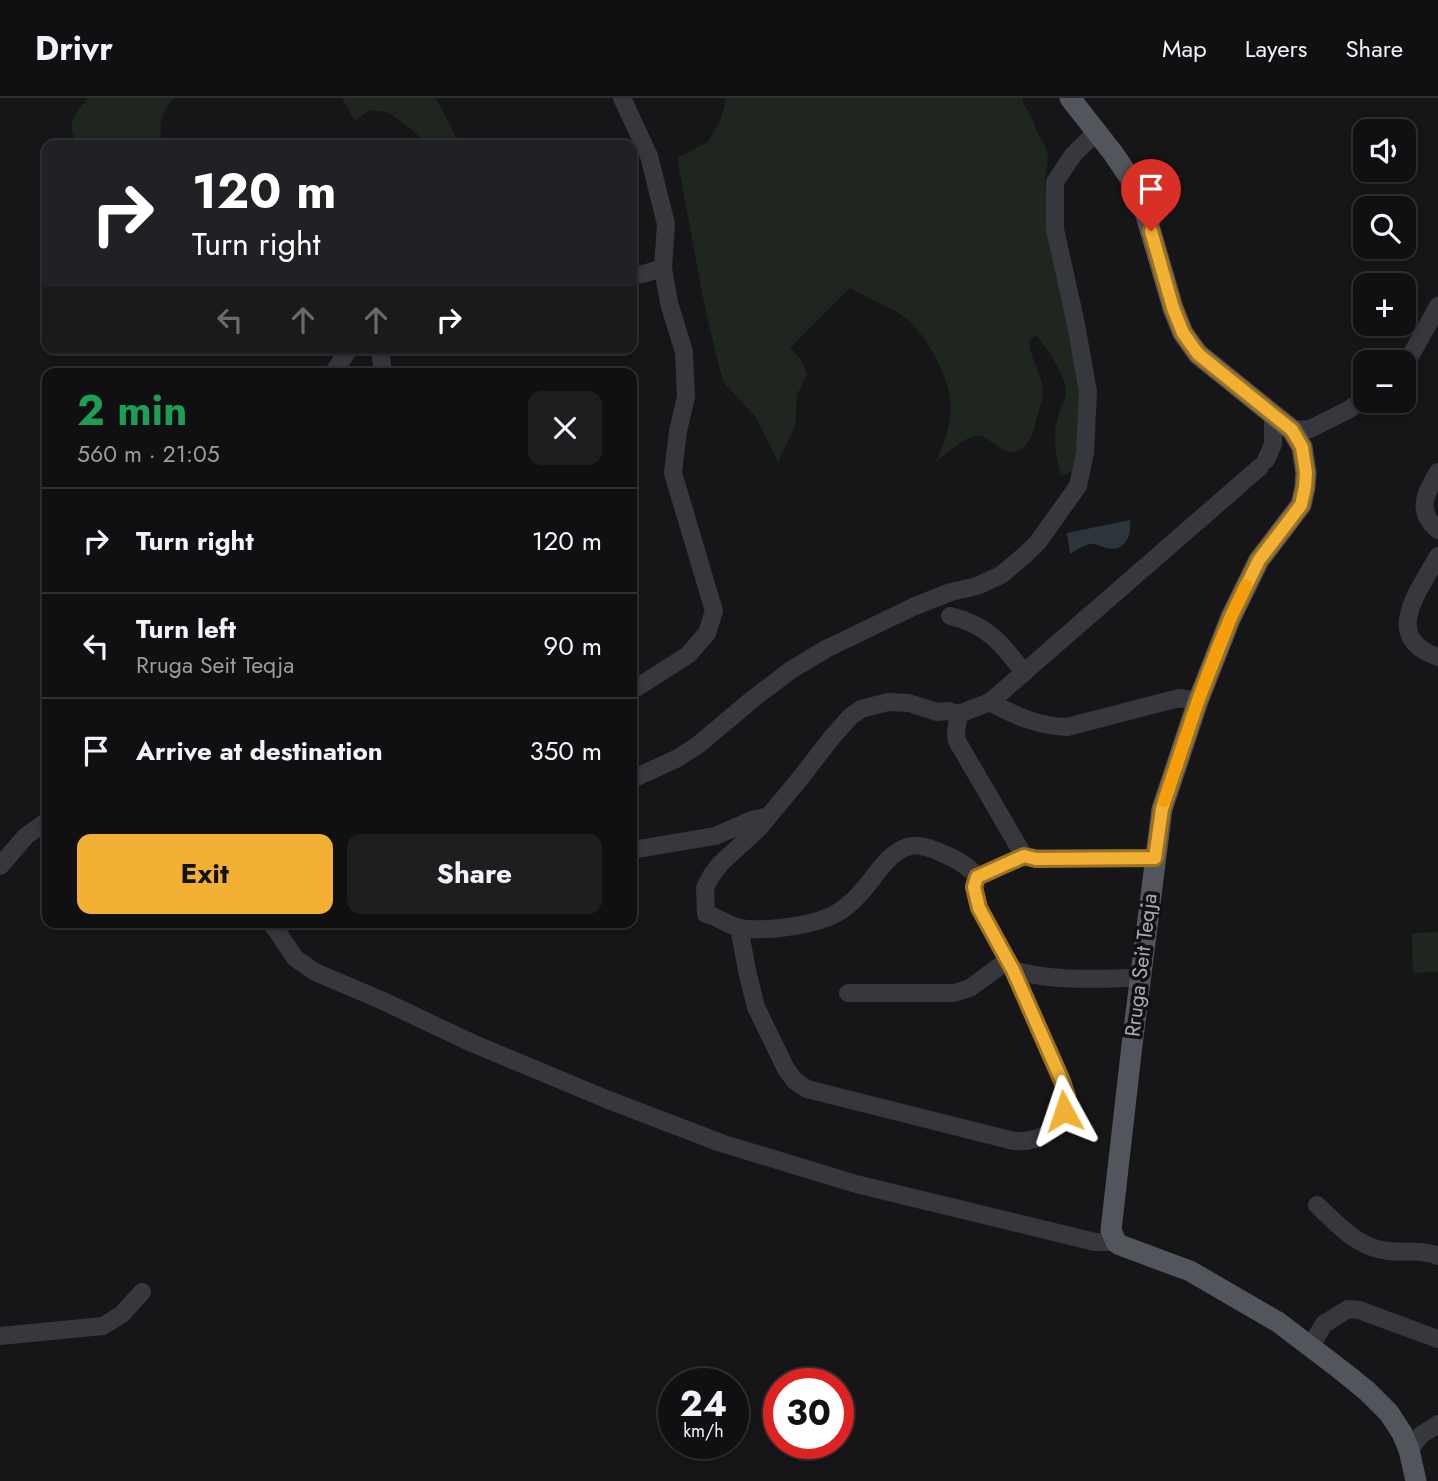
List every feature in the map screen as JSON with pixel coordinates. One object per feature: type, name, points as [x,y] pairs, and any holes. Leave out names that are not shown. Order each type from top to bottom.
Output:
[{"type":"main road","points":[[1070,98],[1130,177],[1145,212],[1183,333],[1198,354],[1292,430]]},
{"type":"main road","name":"Rruga Seit Teqja","points":[[1116,1241],[1112,1236],[1111,1224],[1162,809],[1198,701],[1231,617],[1259,560],[1301,505],[1306,473],[1302,447],[1292,430]]},
{"type":"main road","points":[[1116,1241],[1126,1248],[1190,1271],[1278,1322],[1367,1391],[1389,1413],[1402,1433],[1416,1481]]},
{"type":"street","points":[[622,98],[649,156],[666,224],[663,268],[669,303],[684,352],[687,397],[678,431],[673,473],[714,611],[707,633],[688,655],[637,687]]},
{"type":"street","points":[[637,777],[676,759],[698,745],[791,670],[826,649],[915,606],[951,592],[977,586],[1000,575],[1038,542],[1078,486],[1085,453],[1088,392],[1055,229],[1055,182],[1073,155],[1097,131]]},
{"type":"street","points":[[637,275],[663,268]]},
{"type":"street","points":[[1414,350],[1438,306]]},
{"type":"street","points":[[1292,430],[1310,429],[1353,407]]},
{"type":"street","points":[[977,877],[971,869],[937,851],[912,845],[897,852],[852,901],[827,918],[778,928],[751,930],[739,928],[706,914],[705,888],[711,876],[769,816],[850,717],[861,709],[888,702],[909,703],[937,712],[959,714],[990,702],[1263,463],[1273,444],[1273,416]]},
{"type":"street","points":[[1438,472],[1425,495],[1424,509],[1438,530]]},
{"type":"street","points":[[1438,556],[1407,613],[1407,629],[1415,643],[1438,657]]},
{"type":"street","points":[[950,616],[962,619],[997,639],[1024,673]]},
{"type":"street","points":[[990,702],[1032,722],[1066,727],[1179,698],[1198,701]]},
{"type":"street","points":[[959,714],[954,733],[957,741],[1024,856]]},
{"type":"street","points":[[637,849],[715,836],[752,820],[769,816]]},
{"type":"street","points":[[0,866],[26,836],[42,825]]},
{"type":"street","points":[[739,928],[756,1007],[786,1069],[795,1081],[807,1089],[1014,1141],[1029,1142],[1043,1136],[1057,1125],[1067,1096],[1011,965],[979,908],[974,887],[977,877],[1024,856],[1036,859],[1155,858]]},
{"type":"street","points":[[275,928],[295,958],[315,972],[606,1100],[721,1143],[856,1184],[1095,1242],[1116,1241]]},
{"type":"street","points":[[1011,965],[1032,976],[1129,978]]},
{"type":"street","points":[[848,993],[954,993],[970,988],[1011,965]]},
{"type":"street","points":[[1317,1205],[1344,1231],[1369,1248],[1430,1252],[1438,1256]]},
{"type":"street","points":[[0,1336],[103,1326],[122,1314],[142,1292]]},
{"type":"street","points":[[1310,1347],[1324,1324],[1348,1309],[1359,1310],[1438,1339]]},
{"type":"street","points":[[1409,1450],[1421,1435],[1438,1423]]},
{"type":"shaded area","points":[[88,98],[174,98],[166,108],[162,120],[161,140],[75,140],[72,126]]},
{"type":"shaded area","points":[[342,98],[436,98],[459,140],[422,140],[388,112],[369,110],[355,121]]},
{"type":"shaded area","points":[[726,98],[1022,98],[1046,148],[1047,208],[1082,393],[1075,469],[1061,476],[1055,431],[1066,394],[1065,384],[1055,362],[1036,335],[1029,341],[1043,395],[1033,431],[1026,445],[1021,450],[1006,451],[977,436],[961,443],[936,462],[946,436],[951,410],[948,386],[937,361],[923,337],[907,319],[850,288],[790,348],[801,360],[807,375],[797,395],[795,426],[778,462],[755,416],[723,382],[705,308],[677,158],[708,142],[721,119]]},
{"type":"shaded area","points":[[1130,520],[1126,542],[1118,548],[1090,544],[1070,554],[1067,533]]},
{"type":"shaded area","points":[[1438,932],[1438,972],[1413,973],[1412,933]]},
{"type":"slow traffic","points":[[1164,801],[1211,666],[1246,585]]},
{"type":"route","points":[[1064,1111],[1067,1096],[1062,1081],[1013,970],[979,908],[974,887],[977,877],[1024,856],[1036,859],[1155,858],[1162,809],[1211,666],[1259,560],[1301,505],[1305,487],[1302,447],[1292,430],[1198,354],[1183,333],[1151,231]]}]
